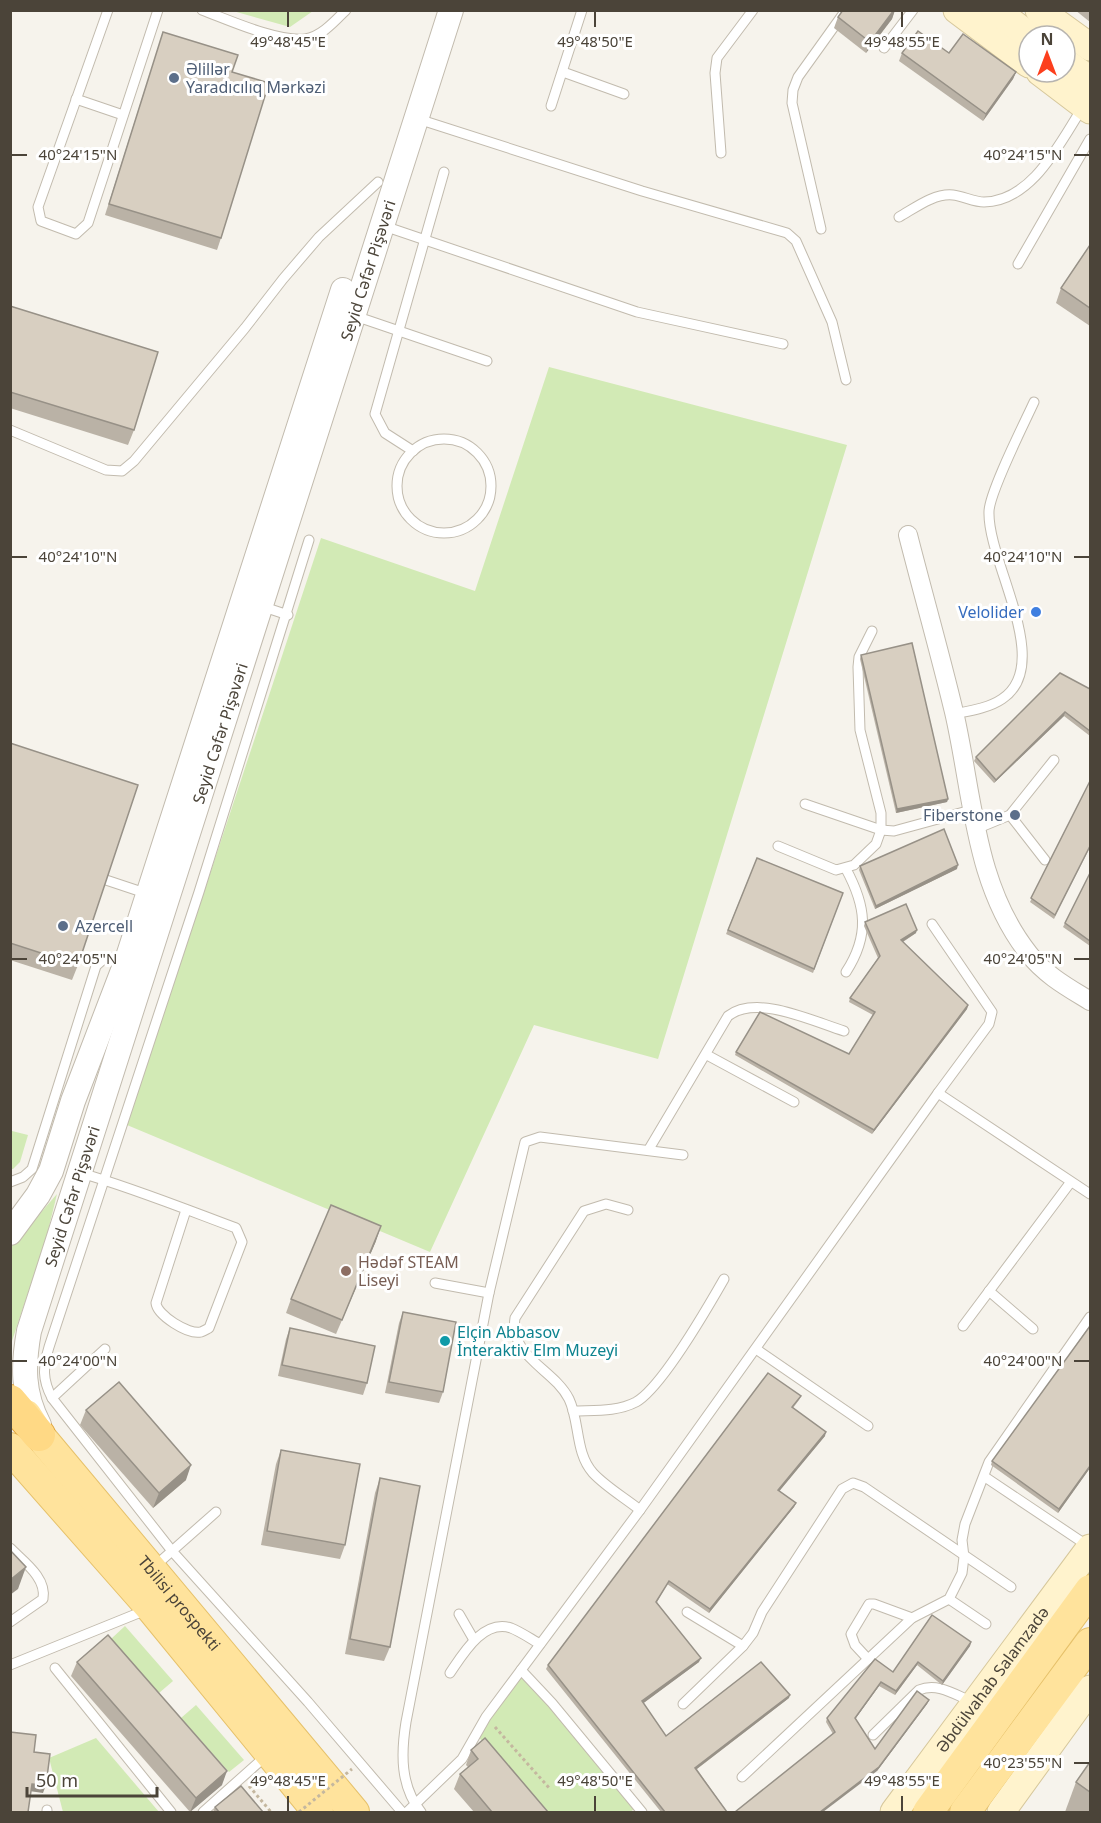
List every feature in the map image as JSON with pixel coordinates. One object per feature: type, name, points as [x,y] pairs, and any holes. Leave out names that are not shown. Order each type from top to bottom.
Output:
[{"type":"highway","points":[[10,1401],[47,1444]]},
{"type":"main road","points":[[957,10],[1017,55]]},
{"type":"main road","points":[[995,10],[1017,26]]},
{"type":"main road","points":[[1039,10],[1090,47]]},
{"type":"main road","points":[[1077,81],[1088,98]]},
{"type":"main road","points":[[1062,84],[1088,98]]},
{"type":"main road","name":"Tbilisi prospekti","points":[[10,1389],[47,1444],[161,1560],[354,1812]]},
{"type":"main road","name":"Tbilisi prospekti","points":[[10,1448],[151,1608],[318,1812]]},
{"type":"main road","name":"Əbdülvahab Salamzadə","points":[[894,1812],[1090,1548]]},
{"type":"main road","name":"Əbdülvahab Salamzadə","points":[[928,1812],[1090,1590]]},
{"type":"main road","points":[[993,1807],[1090,1643]]},
{"type":"main road","points":[[993,1807],[1090,1689]]},
{"type":"street","name":"Seyid Cəfər Pişəvəri","points":[[10,1233],[38,1196],[51,1171],[73,1101],[127,960],[434,10]]},
{"type":"street","name":"Seyid Cəfər Pişəvəri","points":[[47,1444],[26,1396],[23,1369],[29,1331],[98,1108],[451,10]]},
{"type":"street","points":[[908,535],[954,714],[971,810],[993,893],[1030,956],[1054,978],[1090,1001]]},
{"type":"street","points":[[73,1101],[98,1108]]},
{"type":"lane","points":[[108,10],[38,207],[41,221],[76,234],[88,224],[158,10]]},
{"type":"lane","points":[[202,10],[288,38],[306,39],[323,30],[346,10]]},
{"type":"lane","points":[[551,106],[582,10]]},
{"type":"lane","points":[[721,153],[715,73],[717,58],[753,10]]},
{"type":"lane","points":[[821,229],[792,103],[793,90],[798,77],[846,10]]},
{"type":"lane","points":[[884,48],[913,10]]},
{"type":"lane","points":[[563,72],[624,94]]},
{"type":"lane","points":[[898,217],[938,196],[956,195],[983,202],[1004,199],[1023,187],[1041,169],[1088,98]]},
{"type":"lane","points":[[76,99],[123,115]]},
{"type":"lane","points":[[416,118],[642,190],[788,233],[796,242],[832,322],[846,380]]},
{"type":"lane","points":[[1018,264],[1090,139]]},
{"type":"lane","points":[[413,451],[385,433],[375,414],[427,239],[444,172]]},
{"type":"lane","points":[[10,430],[106,470],[122,471],[149,443],[312,246],[378,182]]},
{"type":"lane","points":[[382,225],[637,312],[783,344]]},
{"type":"lane","points":[[353,316],[487,361]]},
{"type":"lane","points":[[954,714],[1001,700],[1018,685],[1023,668],[1018,624],[989,528],[989,508],[1034,402]]},
{"type":"lane","points":[[444,439],[466,445],[483,460],[488,470],[490,492],[482,513],[474,522],[454,532],[432,531],[421,527],[405,512],[397,491],[397,480],[405,459],[413,451],[423,444],[444,439]]},
{"type":"lane","points":[[309,540],[288,615],[43,1366],[44,1382],[52,1398],[161,1560],[308,1702],[402,1812]]},
{"type":"lane","points":[[260,606],[288,615]]},
{"type":"lane","points":[[778,846],[836,870],[846,869],[876,844],[881,830],[881,813],[860,730],[859,657],[872,631]]},
{"type":"lane","points":[[976,829],[1010,815],[1054,760]]},
{"type":"lane","points":[[805,804],[881,830],[907,829],[971,810]]},
{"type":"lane","points":[[1010,815],[1045,860]]},
{"type":"lane","points":[[846,869],[855,886],[863,917],[862,941],[846,972]]},
{"type":"lane","points":[[106,880],[148,894]]},
{"type":"lane","points":[[407,1812],[418,1809],[462,1759],[486,1717],[640,1510],[989,1024],[992,1012],[932,924]]},
{"type":"lane","points":[[10,1182],[23,1178],[32,1169],[96,966],[106,957],[127,960]]},
{"type":"lane","points":[[649,1149],[707,1055],[728,1016],[736,1010],[752,1006],[844,1031]]},
{"type":"lane","points":[[707,1055],[794,1102]]},
{"type":"lane","points":[[938,1093],[1070,1183],[1090,1194]]},
{"type":"lane","points":[[418,1809],[404,1774],[402,1747],[489,1293],[525,1142],[540,1137],[683,1155]]},
{"type":"lane","points":[[78,1172],[103,1179],[236,1228],[242,1242],[209,1328],[201,1332],[192,1332],[160,1315],[156,1309],[186,1210]]},
{"type":"lane","points":[[963,1326],[1070,1183]]},
{"type":"lane","points":[[628,1210],[606,1204],[584,1211],[516,1318],[514,1329],[520,1348],[563,1390],[573,1411],[582,1451],[593,1473],[640,1510]]},
{"type":"lane","points":[[573,1411],[621,1408],[637,1401],[649,1391],[703,1315],[724,1279]]},
{"type":"lane","points":[[435,1283],[489,1293]]},
{"type":"lane","points":[[989,1291],[1033,1329]]},
{"type":"lane","points":[[742,1777],[912,1618],[949,1599],[958,1586],[964,1557],[962,1540],[965,1524],[986,1477],[994,1452],[1090,1317]]},
{"type":"lane","points":[[52,1398],[105,1349]]},
{"type":"lane","points":[[756,1349],[868,1426]]},
{"type":"lane","points":[[986,1477],[1090,1548]]},
{"type":"lane","points":[[683,1704],[743,1646],[842,1489],[853,1483],[864,1487],[1011,1587]]},
{"type":"lane","points":[[161,1560],[216,1512]]},
{"type":"lane","points":[[10,1548],[41,1581],[45,1590],[43,1599],[10,1622]]},
{"type":"lane","points":[[949,1599],[986,1624]]},
{"type":"lane","points":[[868,1659],[855,1645],[851,1634],[869,1604],[912,1618]]},
{"type":"lane","points":[[10,1665],[151,1608]]},
{"type":"lane","points":[[687,1612],[743,1646]]},
{"type":"lane","points":[[459,1614],[474,1640]]},
{"type":"lane","points":[[450,1673],[474,1640],[493,1628],[502,1626],[512,1628],[540,1644]]},
{"type":"lane","points":[[55,1668],[171,1812]]},
{"type":"lane","points":[[521,1670],[552,1703],[642,1812]]},
{"type":"lane","points":[[873,1735],[919,1690],[928,1686],[938,1687],[975,1703]]},
{"type":"lane","points":[[203,1812],[269,1754]]},
{"type":"path","points":[[486,1717],[550,1789]]},
{"type":"path","points":[[299,1812],[352,1769]]},
{"type":"path","points":[[242,1778],[271,1812]]},
{"type":"green space","points":[[233,11],[313,11],[290,27]]},
{"type":"green space","points":[[549,367],[847,445],[658,1059],[534,1025],[430,1252],[127,1125],[321,538],[475,591]]},
{"type":"green space","points":[[12,1131],[28,1135],[20,1162],[10,1169]]},
{"type":"green space","points":[[57,1194],[46,1239],[11,1344],[11,1247]]},
{"type":"green space","points":[[125,1626],[173,1681],[159,1693],[111,1639]]},
{"type":"green space","points":[[523,1674],[636,1808],[630,1812],[542,1812],[476,1734]]},
{"type":"green space","points":[[196,1705],[244,1760],[229,1772],[181,1718]]},
{"type":"green space","points":[[96,1738],[159,1812],[63,1812],[49,1758]]},
{"type":"building","points":[[843,10],[894,10],[870,42],[838,17]]},
{"type":"building","points":[[918,31],[949,53],[963,34],[1016,72],[986,114],[902,53]]},
{"type":"building","points":[[163,32],[238,55],[232,72],[269,83],[221,238],[109,204]]},
{"type":"building","points":[[1090,245],[1090,308],[1061,288]]},
{"type":"building","points":[[10,306],[158,352],[134,430],[10,392]]},
{"type":"building","points":[[912,643],[948,799],[897,809],[861,655]]},
{"type":"building","points":[[1060,673],[1090,689],[1090,731],[1065,712],[996,780],[976,757]]},
{"type":"building","points":[[10,743],[138,785],[78,965],[10,943]]},
{"type":"building","points":[[1090,781],[1090,846],[1055,915],[1031,898]]},
{"type":"building","points":[[944,829],[958,865],[876,906],[860,866]]},
{"type":"building","points":[[757,858],[843,893],[814,969],[728,930]]},
{"type":"building","points":[[1090,873],[1090,941],[1065,923]]},
{"type":"building","points":[[906,904],[917,930],[901,940],[968,1005],[874,1130],[736,1052],[760,1012],[849,1054],[875,1012],[850,998],[880,956],[865,922]]},
{"type":"building","points":[[331,1205],[381,1226],[342,1320],[291,1299]]},
{"type":"building","points":[[403,1312],[456,1322],[443,1392],[389,1382]]},
{"type":"building","points":[[1090,1326],[1090,1466],[1059,1509],[992,1461]]},
{"type":"building","points":[[290,1328],[375,1346],[367,1383],[282,1365]]},
{"type":"building","points":[[768,1373],[801,1396],[792,1407],[826,1432],[778,1490],[796,1503],[710,1609],[669,1581],[656,1602],[701,1658],[642,1701],[666,1736],[761,1662],[790,1695],[695,1768],[727,1812],[665,1812],[548,1665]]},
{"type":"building","points":[[119,1382],[191,1465],[159,1493],[86,1410]]},
{"type":"building","points":[[281,1450],[360,1464],[345,1545],[267,1531]]},
{"type":"building","points":[[380,1478],[420,1486],[390,1647],[350,1639]]},
{"type":"building","points":[[10,1550],[26,1567],[10,1580]]},
{"type":"building","points":[[932,1615],[971,1642],[943,1681],[918,1662],[896,1691],[881,1682],[855,1718],[875,1749],[917,1691],[929,1700],[879,1767],[820,1812],[735,1812],[835,1732],[827,1718],[875,1659],[893,1672]]},
{"type":"building","points":[[108,1635],[227,1771],[196,1798],[77,1662]]},
{"type":"building","points":[[10,1732],[36,1735],[34,1752],[50,1754],[46,1785],[32,1784],[28,1812],[10,1812]]},
{"type":"building","points":[[485,1738],[548,1812],[492,1812],[460,1774],[478,1759],[471,1750]]},
{"type":"building","points":[[1090,1762],[1090,1792],[1076,1782]]},
{"type":"building","points":[[241,1786],[263,1812],[219,1812],[215,1807]]},
{"type":"place","name":"Əlillər Yaradıcılıq Mərkəzi","points":[[174,78]]},
{"type":"place","name":"Velolider","points":[[1036,612]]},
{"type":"place","name":"Fiberstone","points":[[1015,815]]},
{"type":"place","name":"Azercell","points":[[63,926]]},
{"type":"place","name":"Hədəf STEAM Liseyi","points":[[346,1271]]},
{"type":"place","name":"Elçin Abbasov İnteraktiv Elm Muzeyi","points":[[445,1341]]}]
